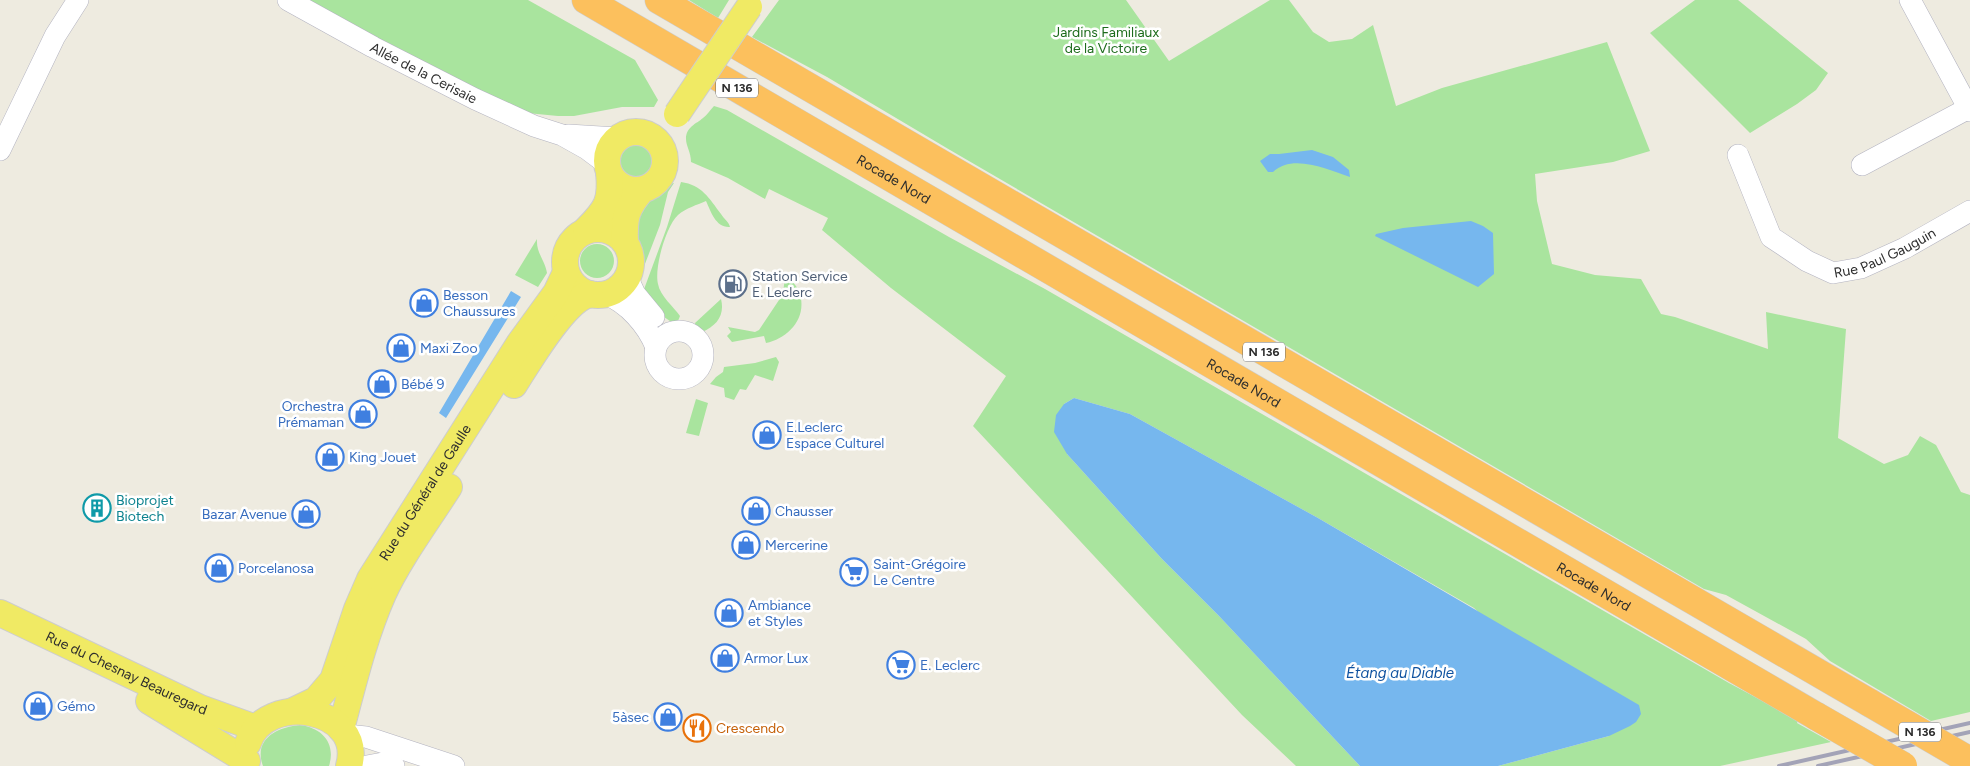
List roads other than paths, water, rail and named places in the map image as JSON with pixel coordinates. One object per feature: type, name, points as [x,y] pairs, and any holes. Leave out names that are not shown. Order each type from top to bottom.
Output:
[{"type":"highway","name":"Rocade Nord","points":[[586,0],[1903,766]]},
{"type":"highway","name":"N 136","points":[[659,0],[1970,761]]},
{"type":"main road","points":[[664,151],[677,114],[752,4]]},
{"type":"main road","points":[[629,135],[656,138],[664,151],[666,161],[661,177],[650,187],[642,190],[628,189],[616,183],[608,168],[607,154],[611,145],[629,135],[677,114]]},
{"type":"main road","name":"Rue du Général de Gaulle","points":[[256,728],[267,720],[316,700],[333,680],[357,609],[373,574],[519,344],[556,293],[566,272],[565,260],[568,246],[604,211],[609,200],[608,168]]},
{"type":"main road","points":[[628,277],[631,257],[625,242],[626,216],[631,204],[642,190]]},
{"type":"main road","points":[[586,230],[602,228],[611,231],[625,242]]},
{"type":"main road","points":[[566,272],[576,286],[598,294]]},
{"type":"main road","name":"Rue du Général de Gaulle","points":[[344,732],[350,693],[374,616],[391,580],[528,363],[563,313],[580,298],[619,288],[628,277]]},
{"type":"main road","name":"Rue du Chesnay Beauregard","points":[[0,612],[200,708],[256,728]]},
{"type":"main road","name":"Rue du Chesnay Beauregard","points":[[0,630],[158,705],[247,764]]},
{"type":"main road","points":[[293,711],[320,715],[344,732],[351,745],[349,766]]},
{"type":"main road","points":[[247,764],[249,741],[256,728]]},
{"type":"street","points":[[0,150],[55,36],[78,0]]},
{"type":"street","name":"Allée de la Cerisaie","points":[[288,0],[373,47],[476,99],[534,126],[562,135],[587,149],[608,168]]},
{"type":"street","points":[[1862,165],[1969,109],[1910,0]]},
{"type":"street","name":"Allée de la Cerisaie","points":[[562,135],[629,135]]},
{"type":"street","name":"Rue Paul Gauguin","points":[[1738,155],[1771,237],[1807,261],[1833,273],[1862,268],[1905,248],[1970,211]]},
{"type":"street","points":[[628,277],[635,294],[657,321],[671,332]]},
{"type":"street","points":[[598,294],[617,299],[627,307],[652,336],[656,348],[655,360],[657,366],[666,376],[680,380],[694,374],[702,362],[703,355],[699,342],[686,332],[671,332],[664,336],[656,348]]},
{"type":"street","points":[[344,732],[366,737],[454,766]]},
{"type":"street","points":[[367,766],[383,763],[394,766]]},
{"type":"water","points":[[1312,150],[1333,157],[1349,170],[1350,177],[1321,167],[1300,163],[1281,166],[1273,172],[1268,172],[1260,161],[1270,154]]},
{"type":"water","points":[[1471,221],[1493,233],[1494,274],[1478,287],[1375,236],[1376,234],[1403,228]]},
{"type":"water","points":[[511,291],[521,297],[446,418],[439,413]]},
{"type":"water","name":"Étang au Diable","points":[[1074,398],[1130,414],[1318,518],[1639,705],[1641,714],[1636,722],[1609,736],[1498,766],[1360,766],[1219,616],[1162,559],[1067,454],[1054,432],[1056,415],[1064,404]]},
{"type":"railway","points":[[1779,766],[1970,723]]},
{"type":"railway","points":[[1818,766],[1970,732]]},
{"type":"place","name":"Station Service E. Leclerc","points":[[733,284]]},
{"type":"place","name":"Besson Chaussures","points":[[424,303]]},
{"type":"place","name":"Maxi Zoo","points":[[401,348]]},
{"type":"place","name":"Bébé 9","points":[[382,384]]},
{"type":"place","name":"Orchestra Prémaman","points":[[363,414]]},
{"type":"place","name":"E.Leclerc Espace Culturel","points":[[767,435]]},
{"type":"place","name":"King Jouet","points":[[330,457]]},
{"type":"place","name":"Bioprojet Biotech","points":[[97,508]]},
{"type":"place","name":"Chausser","points":[[756,511]]},
{"type":"place","name":"Bazar Avenue","points":[[306,514]]},
{"type":"place","name":"Mercerine","points":[[746,545]]},
{"type":"place","name":"Porcelanosa","points":[[219,568]]},
{"type":"place","name":"Saint-Grégoire Le Centre","points":[[854,572]]},
{"type":"place","name":"Ambiance et Styles","points":[[729,613]]},
{"type":"place","name":"Armor Lux","points":[[725,658]]},
{"type":"place","name":"E. Leclerc","points":[[901,665]]},
{"type":"place","name":"Gémo","points":[[38,706]]},
{"type":"place","name":"5àsec","points":[[668,717]]},
{"type":"place","name":"Crescendo","points":[[697,728]]},
{"type":"park label","name":"Jardins Familiaux de la Victoire","points":[[1106,40]]}]
